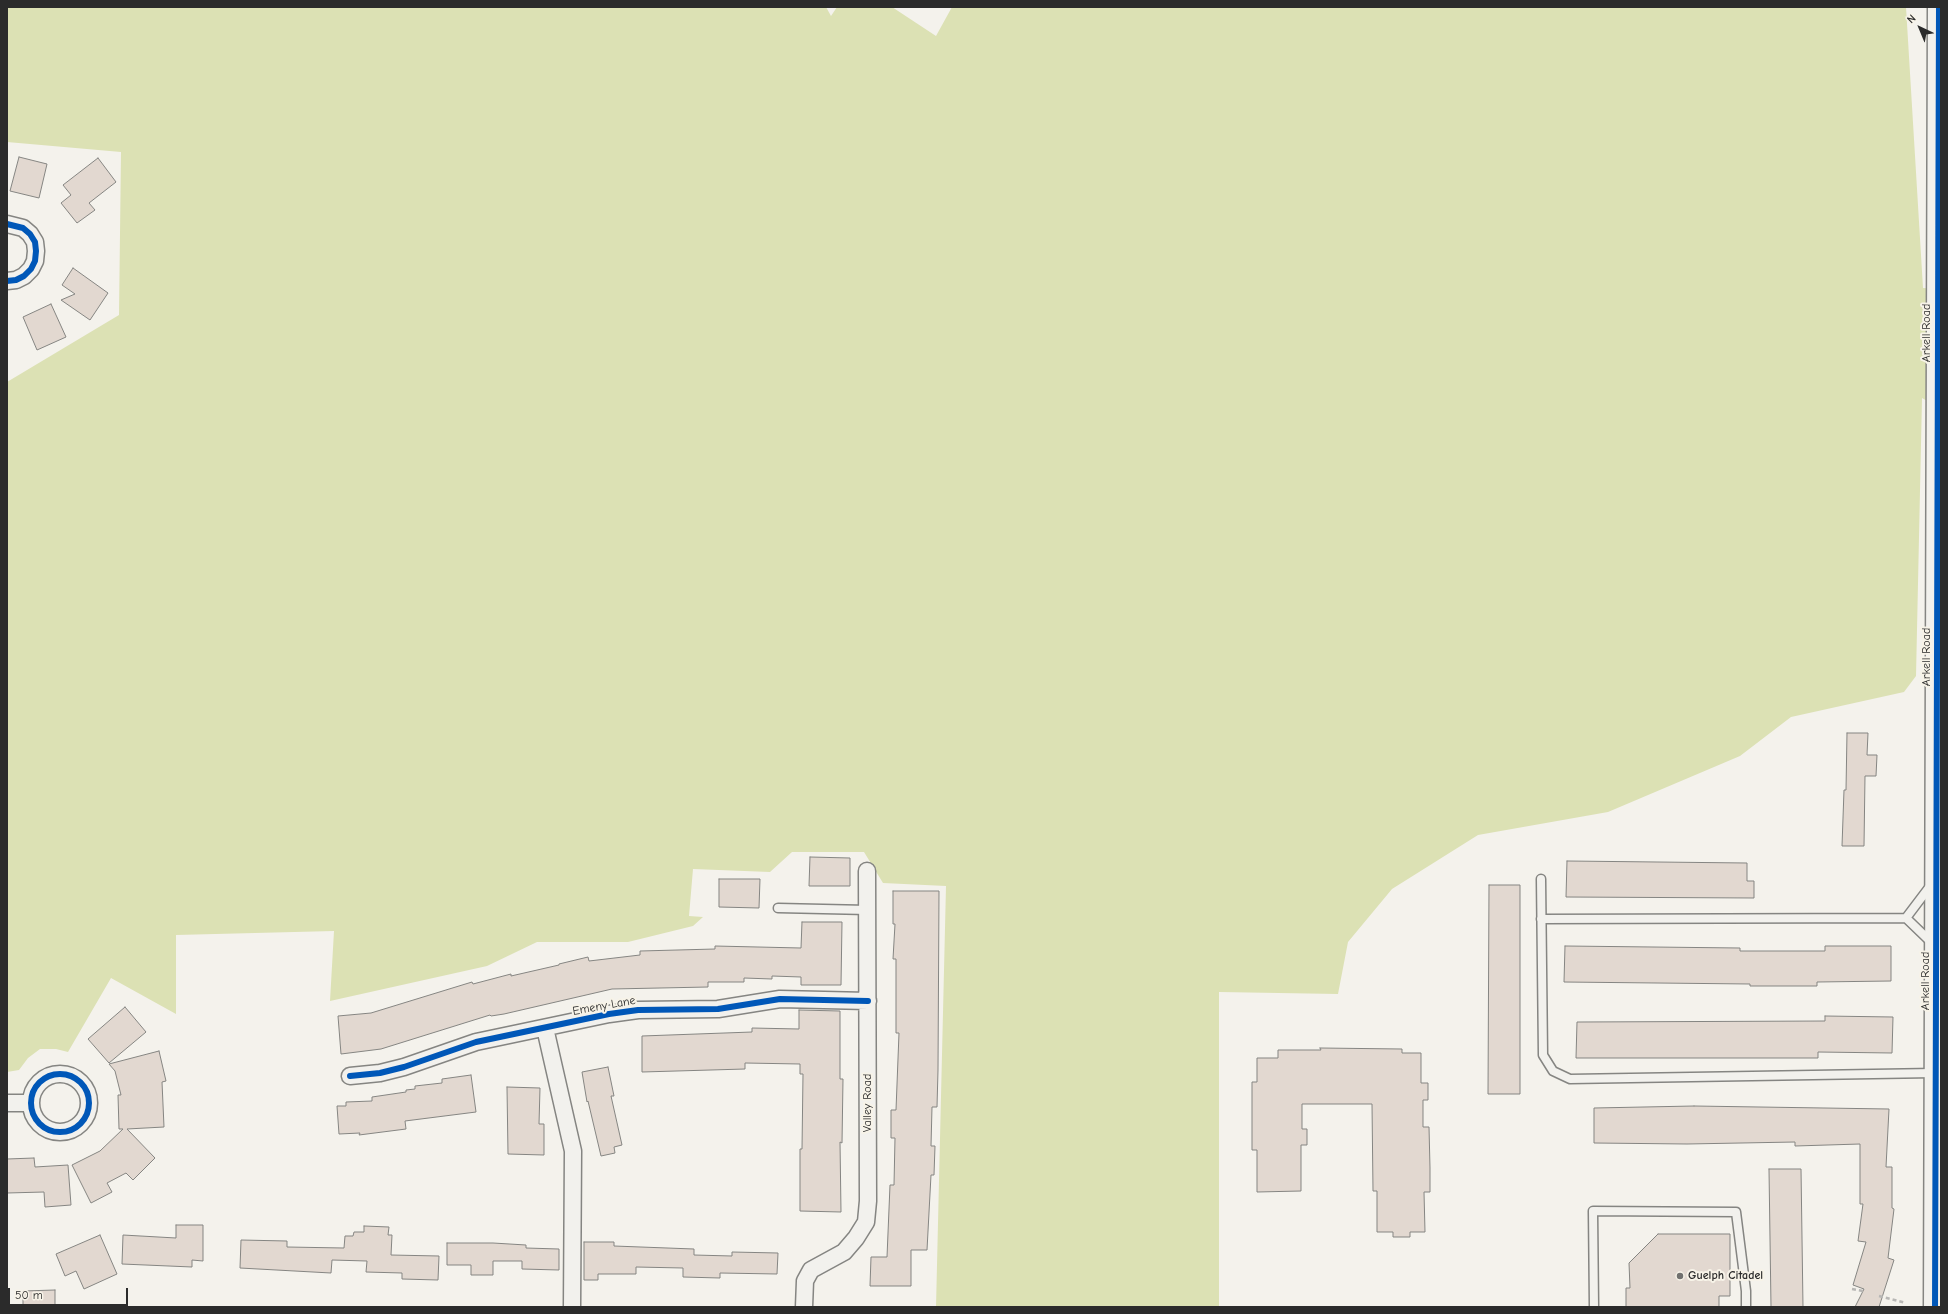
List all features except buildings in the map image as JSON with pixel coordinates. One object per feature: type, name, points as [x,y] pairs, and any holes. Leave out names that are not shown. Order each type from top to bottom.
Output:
[{"type":"main road","name":"Arkell Road","points":[[1935,1307],[1939,1107],[1937,1073],[1937,947],[1939,919],[1937,877],[1939,585],[1938,7]]},
{"type":"street","points":[[7,224],[14,224],[23,228],[30,234],[35,242],[36,251],[35,261],[28,272],[16,280],[7,281]]},
{"type":"street","name":"Valley Road","points":[[804,1307],[805,1281],[811,1270],[844,1252],[856,1238],[866,1222],[868,1201],[868,871]]},
{"type":"street","name":"Emeny Lane","points":[[350,1076],[380,1073],[404,1067],[476,1042],[609,1014],[638,1010],[718,1009],[780,999],[868,1001]]},
{"type":"street","points":[[545,1028],[573,1151],[572,1307]]},
{"type":"street","points":[[7,1104],[30,1103]]},
{"type":"lane","points":[[1906,918],[1937,877]]},
{"type":"lane","points":[[1541,879],[1543,1055],[1553,1071],[1570,1079],[1937,1073]]},
{"type":"lane","points":[[778,908],[868,910]]},
{"type":"lane","points":[[1541,919],[1906,918],[1937,947]]},
{"type":"lane","points":[[1594,1307],[1593,1211],[1736,1212],[1746,1291],[1746,1307]]},
{"type":"path","points":[[1852,1289],[1863,1291]]},
{"type":"path","points":[[1880,1296],[1906,1303]]},
{"type":"green space","points":[[7,7],[826,7],[831,16],[837,7],[892,7],[936,36],[952,7],[1906,7],[1923,288],[1941,289],[1941,409],[1922,398],[1916,676],[1904,692],[1791,717],[1740,756],[1608,812],[1478,835],[1392,889],[1348,942],[1338,994],[1219,992],[1219,1307],[936,1307],[946,886],[883,883],[864,852],[792,852],[770,872],[693,869],[689,916],[703,917],[693,926],[628,942],[537,942],[487,966],[330,1001],[334,931],[176,935],[176,1014],[111,978],[68,1052],[56,1049],[40,1049],[28,1058],[19,1070],[7,1072],[7,382],[119,315],[121,152],[7,142]]},
{"type":"cycle path","points":[[1935,1307],[1939,7]]},
{"type":"cycle path","points":[[7,224],[23,228],[30,234],[35,242],[36,251],[35,261],[31,269],[24,276],[16,280],[7,281]]},
{"type":"cycle path","points":[[350,1076],[380,1073],[404,1067],[476,1042],[609,1014],[638,1010],[718,1009],[780,999],[868,1001]]},
{"type":"cycle path","points":[[54,1074],[66,1074],[81,1082],[89,1097],[89,1103],[89,1109],[81,1124],[66,1132],[54,1132],[39,1124],[31,1109],[31,1097],[39,1082],[54,1074]]},
{"type":"place","name":"Guelph Citadel","points":[[1680,1276]]}]
